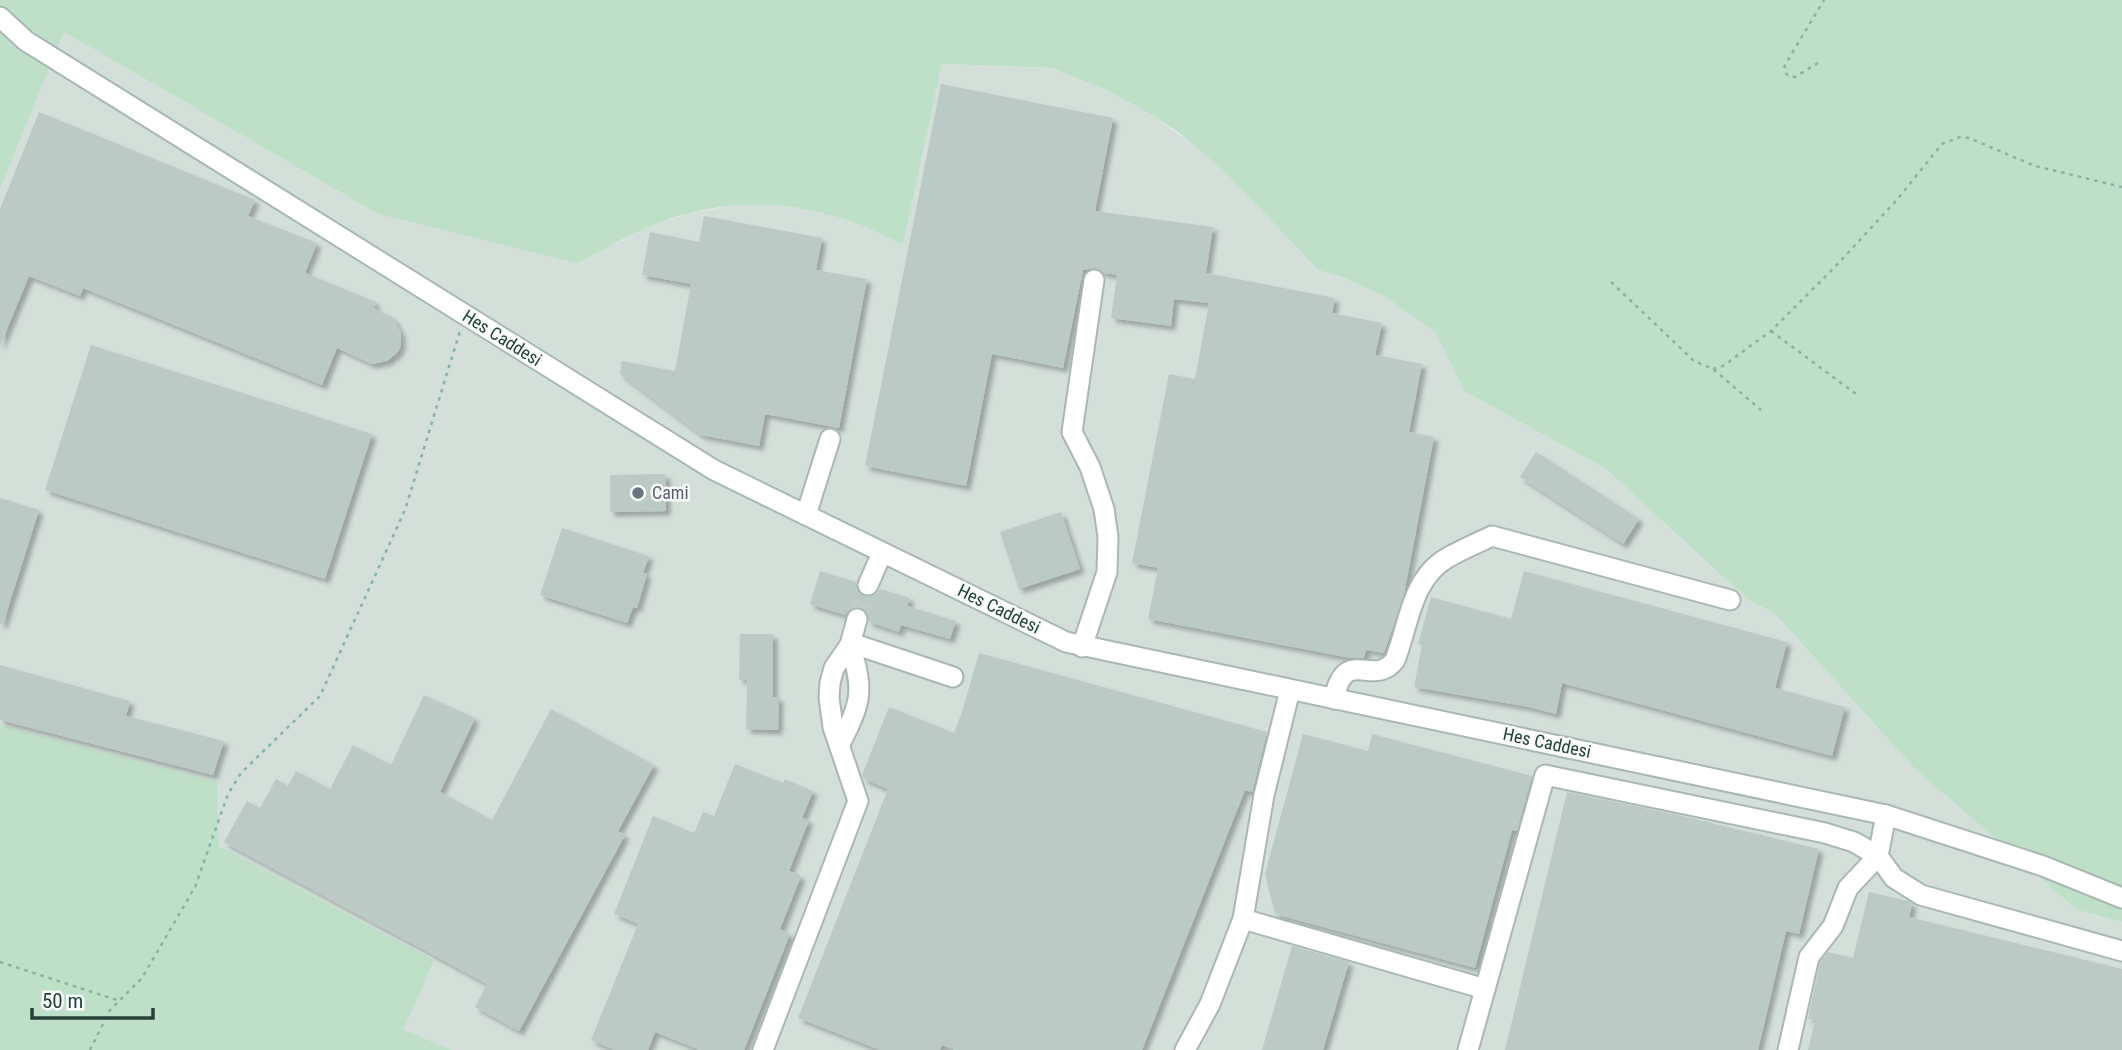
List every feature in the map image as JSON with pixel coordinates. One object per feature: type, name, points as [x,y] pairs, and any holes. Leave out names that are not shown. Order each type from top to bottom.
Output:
[{"type":"street","name":"Hes Caddesi","points":[[0,17],[26,41],[714,470],[1066,642],[1886,815],[2043,866],[2122,898]]},
{"type":"street","points":[[1082,647],[1107,572],[1108,560],[1104,509],[1090,467],[1072,432],[1094,280]]},
{"type":"street","points":[[806,515],[830,439]]},
{"type":"street","points":[[1334,699],[1337,682],[1349,671],[1380,670],[1391,666],[1398,654],[1415,596],[1426,576],[1444,559],[1492,536],[1730,600]]},
{"type":"street","points":[[868,585],[882,553]]},
{"type":"street","points":[[763,1050],[858,801],[833,727],[830,683],[834,668],[851,644],[857,619]]},
{"type":"street","points":[[851,644],[953,677]]},
{"type":"street","points":[[840,744],[857,708],[861,688],[851,644]]},
{"type":"street","points":[[1185,1050],[1210,1004],[1243,919],[1264,795],[1290,690]]},
{"type":"street","points":[[1468,1050],[1545,775],[1825,833],[1854,842],[1878,856],[1894,878],[1921,895],[2122,951]]},
{"type":"street","points":[[1788,1050],[1809,957],[1833,926],[1849,888],[1878,856],[1886,815]]},
{"type":"street","points":[[1243,919],[1485,989]]},
{"type":"path","points":[[1818,63],[1794,77],[1788,76],[1785,71],[1785,65],[1824,0]]},
{"type":"path","points":[[1713,369],[1723,366],[1771,331],[1842,259],[1895,202],[1942,144],[1950,139],[1969,138],[2035,166],[2122,187]]},
{"type":"path","points":[[1611,282],[1694,361],[1713,369],[1761,410]]},
{"type":"path","points":[[90,1050],[110,1010],[142,978],[195,887],[228,793],[241,773],[320,696],[405,510],[465,315]]},
{"type":"path","points":[[1771,331],[1856,394]]},
{"type":"path","points":[[0,962],[120,1000]]},
{"type":"shaded area","points":[[64,32],[378,214],[611,246],[649,226],[689,213],[735,205],[760,204],[810,209],[835,215],[903,245],[942,64],[1051,68],[1104,89],[1154,116],[1202,151],[1318,270],[1342,277],[1384,296],[1435,332],[1464,391],[1606,469],[1736,589],[1775,614],[1914,768],[2077,910],[2122,922],[2122,1050],[452,1050],[404,1031],[434,959],[219,846],[216,782],[0,725],[0,190]]},
{"type":"green space","points":[[0,0],[2122,0],[2122,922],[2077,910],[1914,768],[1775,614],[1736,589],[1606,469],[1464,391],[1435,332],[1384,296],[1342,277],[1318,270],[1224,171],[1178,132],[1104,89],[1051,68],[942,64],[903,245],[876,231],[818,212],[789,207],[729,206],[657,223],[577,263],[378,214],[64,32],[0,190]]},
{"type":"green space","points":[[0,725],[217,782],[219,846],[434,960],[404,1030],[452,1050],[0,1050]]},
{"type":"building","points":[[941,84],[1113,118],[1095,211],[1213,227],[1206,273],[1335,298],[1332,313],[1382,323],[1375,355],[1422,364],[1409,432],[1434,437],[1404,594],[1384,653],[1366,650],[1364,658],[1350,658],[1148,619],[1158,568],[1132,563],[1169,374],[1195,379],[1209,303],[1174,299],[1171,326],[1111,318],[1117,275],[1095,268],[1083,270],[1063,368],[992,354],[966,486],[865,466]]},
{"type":"building","points":[[39,112],[255,200],[248,216],[317,243],[305,273],[376,302],[374,308],[393,318],[401,333],[398,352],[387,361],[372,364],[337,348],[322,385],[83,288],[80,296],[29,276],[0,346],[0,209]]},
{"type":"building","points":[[704,216],[822,238],[816,270],[867,279],[839,428],[765,414],[759,446],[701,435],[620,374],[622,361],[675,371],[691,284],[642,275],[650,232],[699,242]]},
{"type":"building","points":[[91,345],[372,434],[325,579],[45,490]]},
{"type":"building","points":[[1536,452],[1639,519],[1623,544],[1520,477]]},
{"type":"building","name":"Cami","points":[[666,474],[666,511],[610,512],[610,475]]},
{"type":"building","points":[[0,498],[39,510],[3,624],[0,624]]},
{"type":"building","points":[[1061,512],[1080,569],[1019,589],[1000,532]]},
{"type":"building","points":[[562,528],[649,556],[637,608],[633,607],[627,623],[540,595]]},
{"type":"building","points":[[820,571],[856,582],[858,592],[864,596],[875,595],[880,589],[910,598],[907,606],[956,621],[950,639],[901,625],[899,632],[869,622],[866,611],[860,607],[849,610],[845,615],[810,604]]},
{"type":"building","points":[[1524,571],[1787,642],[1775,688],[1845,707],[1832,756],[1562,683],[1556,714],[1414,687],[1422,645],[1418,644],[1431,597],[1511,619]]},
{"type":"building","points":[[740,634],[773,634],[773,697],[779,697],[778,730],[746,729],[747,680],[739,680]]},
{"type":"building","points":[[979,653],[1267,732],[1252,792],[1245,790],[1142,1050],[956,1050],[942,1045],[940,1050],[880,1050],[798,1018],[888,789],[864,779],[862,775],[889,707],[954,733]]},
{"type":"building","points":[[0,665],[130,701],[126,716],[224,741],[213,775],[0,720]]},
{"type":"building","points":[[424,695],[475,718],[440,792],[492,820],[551,709],[654,765],[618,831],[625,835],[519,1031],[475,1007],[487,984],[224,842],[247,801],[260,808],[276,779],[288,786],[296,771],[330,789],[353,745],[391,765]]},
{"type":"building","points":[[1303,734],[1368,751],[1372,734],[1532,776],[1517,831],[1512,830],[1475,968],[1275,914],[1265,874]]},
{"type":"building","points":[[735,764],[783,783],[785,779],[813,791],[802,818],[809,820],[789,871],[801,876],[780,929],[790,934],[744,1050],[700,1050],[655,1032],[648,1050],[615,1050],[591,1040],[638,924],[614,914],[653,816],[694,833],[703,812],[714,816]]},
{"type":"building","points":[[1567,792],[1819,849],[1799,934],[1786,931],[1758,1050],[1505,1050]]},
{"type":"building","points":[[1869,892],[1908,901],[1912,904],[1909,917],[2122,969],[2122,1050],[1808,1050],[1815,1020],[1808,1019],[1820,962],[1828,952],[1853,958]]},
{"type":"building","points":[[1292,946],[1349,962],[1323,1050],[1262,1050]]},
{"type":"tunnel","points":[[857,619],[868,585]]},
{"type":"place","name":"Cami","points":[[638,493]]}]
